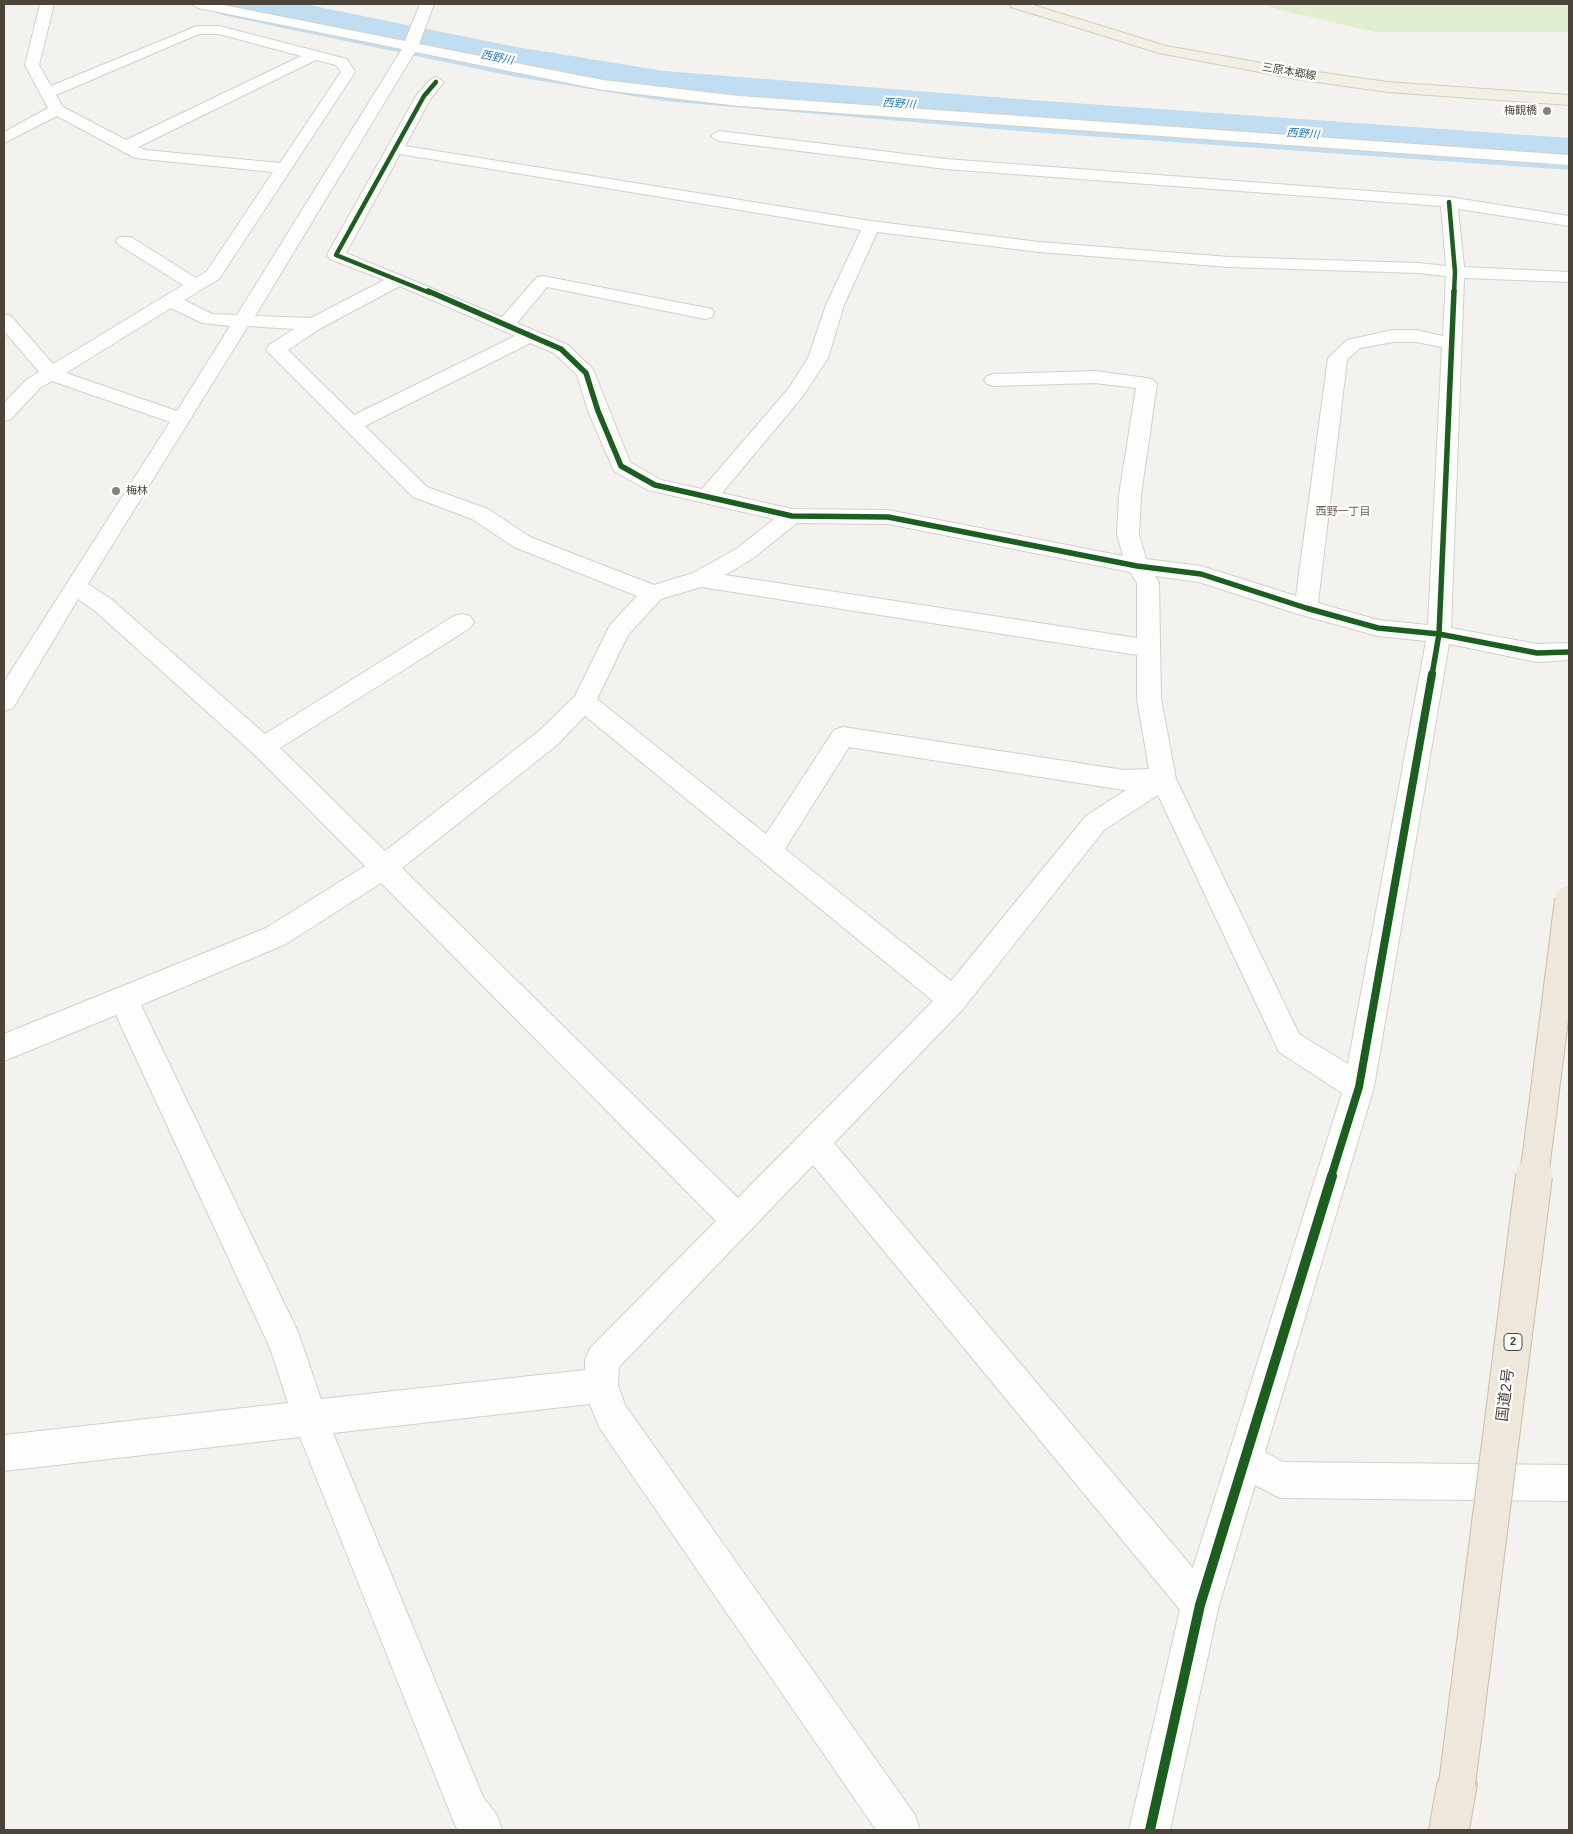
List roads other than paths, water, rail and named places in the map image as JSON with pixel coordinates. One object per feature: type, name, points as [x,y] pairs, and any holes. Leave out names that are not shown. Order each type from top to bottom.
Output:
[{"type":"highway","name":"国道2号","points":[[1449,1830],[1457,1784],[1569,900]]},
{"type":"highway","points":[[1454,1830],[1457,1784]]},
{"type":"main road","name":"三原本郷線","points":[[1016,4],[1164,50],[1296,74],[1387,87],[1569,100]]},
{"type":"street","points":[[47,4],[32,65],[57,110],[141,155],[284,168]]},
{"type":"street","points":[[198,4],[410,48],[603,85],[739,101],[1569,160]]},
{"type":"street","points":[[4,702],[75,586],[182,419],[410,48],[423,19],[427,4]]},
{"type":"street","points":[[4,415],[33,384],[212,275],[348,72],[342,62],[219,30],[197,30],[48,93]]},
{"type":"street","points":[[126,146],[314,55]]},
{"type":"street","points":[[436,82],[424,96],[336,254],[399,279],[561,350],[586,373],[598,411],[621,466],[655,485],[792,516],[888,517],[1137,566],[1201,574],[1306,608],[1378,628],[1439,634],[1537,652],[1569,652]]},
{"type":"street","points":[[4,138],[57,110]]},
{"type":"street","points":[[719,136],[946,164],[1449,202],[1569,221]]},
{"type":"street","points":[[396,149],[871,226],[1039,247],[1230,262],[1418,268],[1455,272],[1569,277]]},
{"type":"street","points":[[1150,1830],[1200,1605],[1359,1087],[1439,634],[1455,272],[1449,202]]},
{"type":"street","points":[[706,496],[796,392],[818,358],[835,305],[871,226]]},
{"type":"street","points":[[125,241],[195,285]]},
{"type":"street","points":[[399,279],[314,324],[276,349],[420,492],[480,514],[522,542],[654,593]]},
{"type":"street","points":[[505,325],[543,281],[705,313]]},
{"type":"street","points":[[170,301],[209,319],[314,324]]},
{"type":"street","points":[[4,320],[51,374],[182,419]]},
{"type":"street","points":[[352,424],[529,336]]},
{"type":"street","points":[[1306,608],[1338,358],[1354,344],[1393,336],[1416,336],[1452,343]]},
{"type":"street","points":[[994,380],[1095,377],[1147,384],[1129,514],[1128,534],[1137,566],[1148,583],[1149,699],[1163,779],[1289,1043],[1359,1087]]},
{"type":"street","points":[[4,1048],[276,936],[384,867],[548,738],[584,702],[618,631],[654,593],[701,579],[744,554],[792,516]]},
{"type":"street","points":[[701,579],[1149,648]]},
{"type":"street","points":[[75,586],[103,605],[263,747],[738,1221]]},
{"type":"street","points":[[263,747],[462,622]]},
{"type":"street","points":[[4,667],[27,664]]},
{"type":"street","points":[[584,702],[953,1000]]},
{"type":"street","points":[[769,852],[843,737],[1129,789],[1163,779]]},
{"type":"street","points":[[900,1830],[611,1415],[600,1385],[602,1360],[953,1000],[1094,823],[1129,789]]},
{"type":"street","points":[[123,998],[286,1344],[310,1419],[468,1812],[482,1830]]},
{"type":"street","points":[[814,1142],[1200,1605]]},
{"type":"street","points":[[4,1453],[600,1385]]},
{"type":"street","points":[[1245,1460],[1280,1480],[1569,1483]]},
{"type":"waterway","name":"西野川","points":[[236,4],[511,61],[664,86],[1031,116],[1569,154]]},
{"type":"place","name":"梅観橋","points":[[1547,111]]},
{"type":"place","name":"梅林","points":[[116,491]]},
{"type":"district","name":"西野一丁目","points":[[1343,512]]}]
